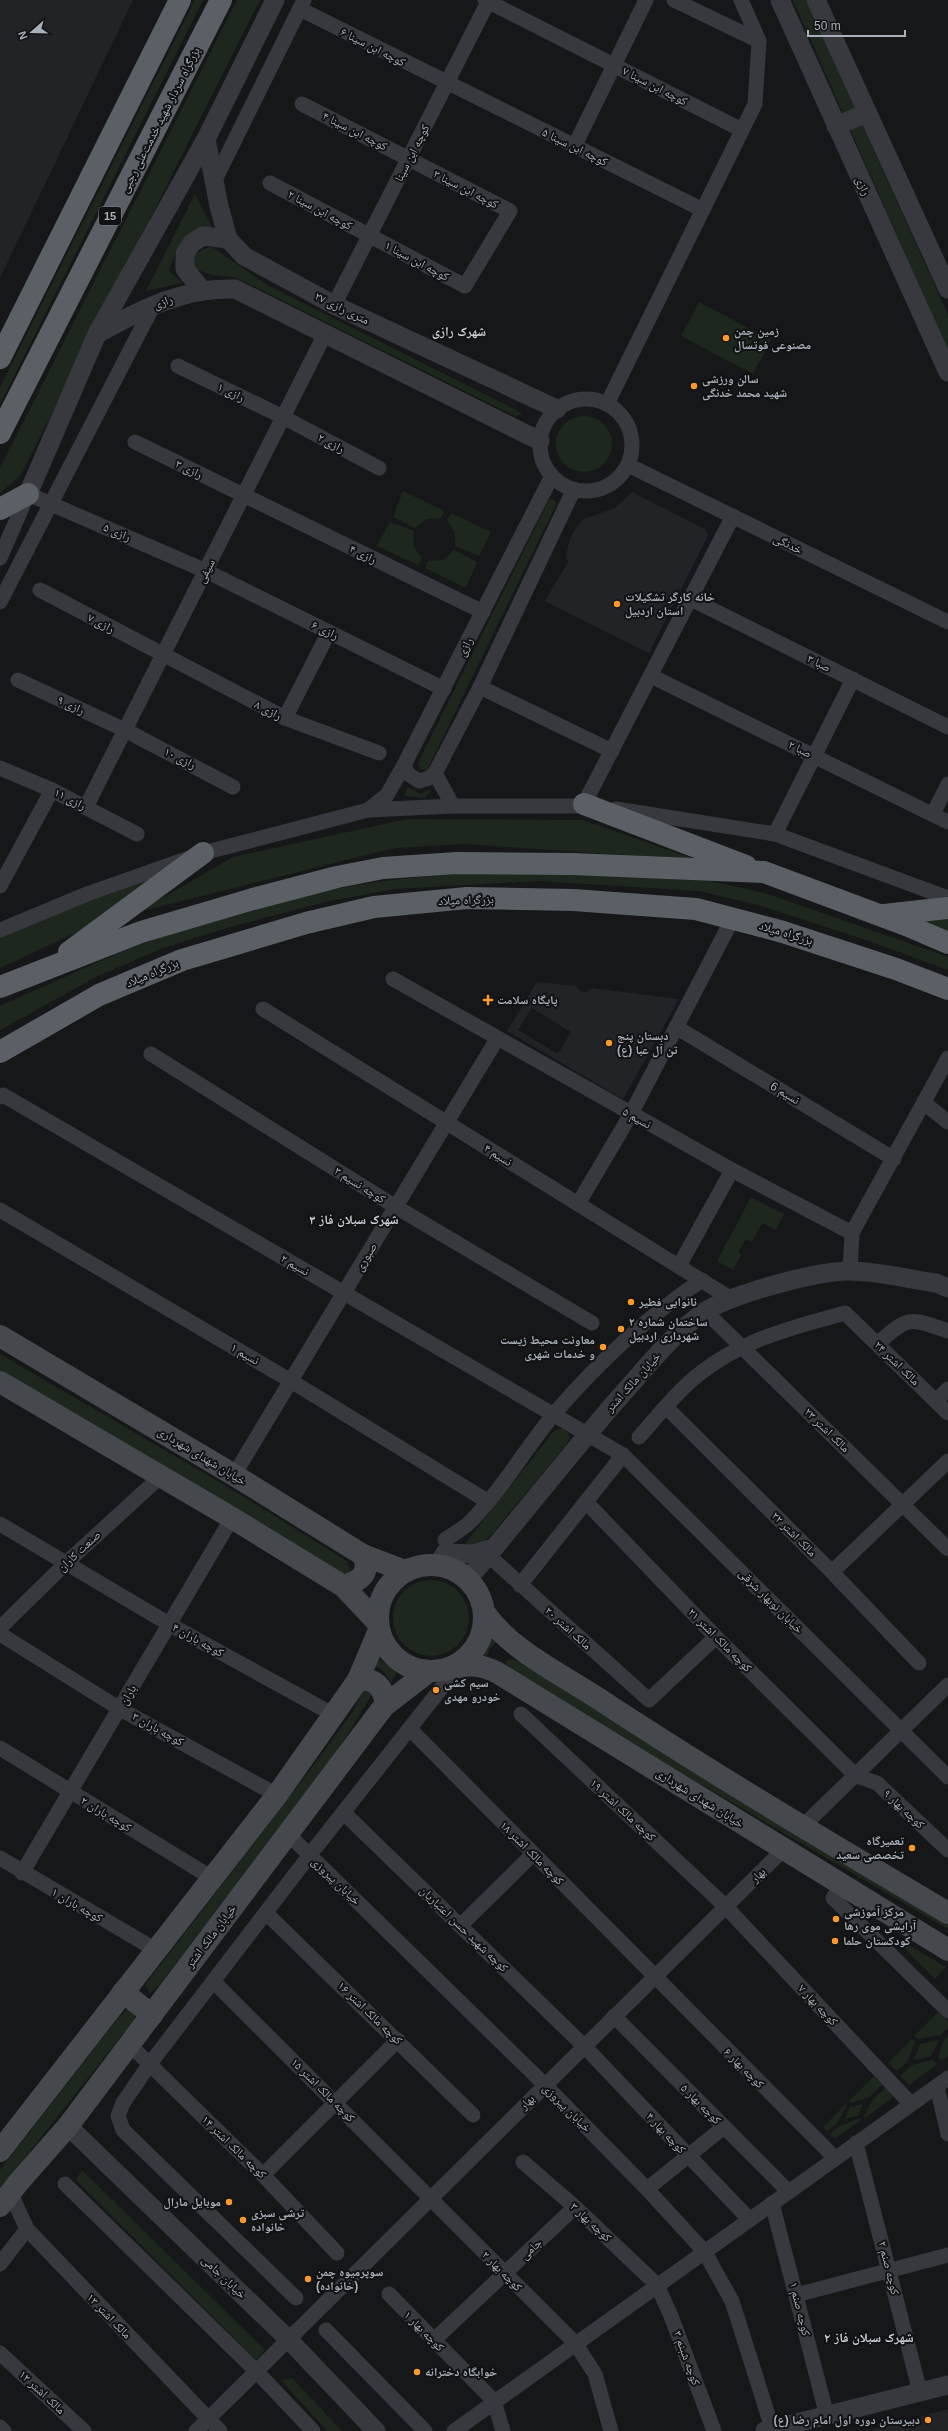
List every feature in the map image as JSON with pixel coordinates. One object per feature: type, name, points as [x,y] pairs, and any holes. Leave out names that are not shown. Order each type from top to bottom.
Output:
[{"type":"highway","points":[[0,358],[180,0]]},
{"type":"highway","name":"بزرگراه سردار شهید خدمت‌علی رجبی","points":[[0,433],[221,0]]},
{"type":"highway","points":[[0,509],[28,494]]},
{"type":"highway","points":[[584,804],[906,925],[948,943]]},
{"type":"highway","points":[[43,971],[203,854]]},
{"type":"highway","points":[[0,987],[141,932],[261,897],[337,877],[383,868],[457,863],[573,864],[764,872]]},
{"type":"highway","name":"بزرگراه میلاد","points":[[0,1052],[99,995],[182,960],[306,923],[374,907],[467,898],[573,900],[696,909],[798,936],[896,969],[948,989]]},
{"type":"highway","points":[[878,915],[948,908]]},
{"type":"main road","name":"خیابان شهدای شهرداری","points":[[0,1336],[234,1475],[363,1555],[405,1571]]},
{"type":"main road","points":[[0,1382],[232,1518],[343,1586],[378,1627]]},
{"type":"main road","points":[[343,1586],[353,1583],[364,1574],[367,1568],[363,1555]]},
{"type":"main road","points":[[421,1565],[438,1565],[454,1569],[468,1579],[479,1594],[484,1612],[483,1630],[476,1648],[463,1661],[440,1674],[410,1667],[394,1657],[384,1644],[378,1627],[378,1611],[382,1595],[392,1581],[405,1571],[421,1565]]},
{"type":"main road","points":[[484,1612],[494,1626],[513,1642],[630,1720],[802,1827],[948,1913]]},
{"type":"main road","points":[[0,2151],[122,1992],[277,1795],[358,1680],[378,1627]]},
{"type":"main road","points":[[498,1674],[494,1661],[495,1653],[513,1642]]},
{"type":"main road","name":"خیابان شهدای شهرداری","points":[[440,1674],[474,1664],[486,1667],[948,1950]]},
{"type":"main road","name":"خیابان مالک اشتر","points":[[5,2199],[68,2126],[386,1704],[440,1674]]},
{"type":"main road","points":[[358,1680],[371,1680],[377,1684],[383,1690],[386,1704]]},
{"type":"main road","points":[[122,1992],[152,2015]]},
{"type":"street","points":[[0,558],[97,334],[206,139],[275,0]]},
{"type":"street","points":[[574,147],[646,0]]},
{"type":"street","points":[[674,0],[759,41]]},
{"type":"street","points":[[607,404],[755,104],[759,41],[741,0]]},
{"type":"street","name":"رازی","points":[[780,0],[948,372]]},
{"type":"street","points":[[816,0],[948,289]]},
{"type":"street","name":"کوچه ابن سینا ۷","points":[[488,1],[742,130]]},
{"type":"street","name":"کوچه ابن سینا","points":[[334,305],[488,1]]},
{"type":"street","points":[[214,182],[302,5]]},
{"type":"street","name":"کوچه ابن سینا ۶","points":[[302,5],[446,84]]},
{"type":"street","name":"کوچه ابن سینا ۵","points":[[446,84],[703,210]]},
{"type":"street","name":"کوچه ابن سینا ۴","points":[[302,104],[408,159]]},
{"type":"street","points":[[836,126],[867,113]]},
{"type":"street","name":"۲۷ متری رازی","points":[[206,139],[214,182],[228,239],[244,256],[334,305],[557,409]]},
{"type":"street","name":"کوچه ابن سینا ۳","points":[[408,159],[510,211],[465,286]]},
{"type":"street","name":"کوچه ابن سینا ۲","points":[[270,183],[369,236]]},
{"type":"street","points":[[202,290],[185,269],[185,254],[192,243],[203,236],[228,239]]},
{"type":"street","name":"کوچه ابن سینا ۱","points":[[369,236],[465,286]]},
{"type":"street","name":"رازی","points":[[97,334],[153,306],[202,290],[235,289],[325,334]]},
{"type":"street","points":[[0,602],[153,306]]},
{"type":"street","points":[[325,334],[540,441]]},
{"type":"street","name":"سیفی","points":[[86,807],[325,334]]},
{"type":"street","name":"رازی ۱","points":[[178,366],[283,417]]},
{"type":"street","points":[[581,399],[594,399],[607,404],[618,412],[627,424],[631,437],[632,451],[628,465],[618,478],[605,487],[590,491],[574,489],[562,484],[552,476],[543,460],[540,441],[543,429],[557,409],[568,402],[581,399]]},
{"type":"street","name":"رازی ۲","points":[[283,417],[379,468]]},
{"type":"street","name":"رازی ۳","points":[[135,442],[244,495]]},
{"type":"street","name":"خدنگی","points":[[628,465],[948,622]]},
{"type":"street","name":"رازی","points":[[368,810],[387,796],[404,766],[552,476]]},
{"type":"street","points":[[404,766],[408,774],[419,781],[429,778],[435,772],[480,687],[574,489]]},
{"type":"street","name":"رازی ۵","points":[[28,494],[206,571]]},
{"type":"street","name":"رازی ۴","points":[[244,495],[483,612]]},
{"type":"street","points":[[584,804],[733,516]]},
{"type":"street","name":"رازی ۶","points":[[206,571],[444,689]]},
{"type":"street","name":"رازی ۷","points":[[40,590],[163,655]]},
{"type":"street","name":"صبا ۳","points":[[691,599],[948,727]]},
{"type":"street","points":[[286,718],[329,632]]},
{"type":"street","name":"رازی ۸","points":[[163,655],[286,718],[379,753]]},
{"type":"street","name":"صبا ۲","points":[[651,676],[948,822]]},
{"type":"street","points":[[775,834],[852,679]]},
{"type":"street","name":"رازی ۹","points":[[18,680],[125,730]]},
{"type":"street","points":[[480,687],[612,751]]},
{"type":"street","name":"رازی ۱۰","points":[[125,730],[234,787]]},
{"type":"street","name":"رازی ۱۱","points":[[0,768],[52,790],[137,834]]},
{"type":"street","points":[[435,772],[453,806]]},
{"type":"street","points":[[933,814],[948,784]]},
{"type":"street","points":[[0,886],[6,861],[52,790]]},
{"type":"street","points":[[0,930],[87,894],[203,854],[368,810],[453,806],[584,804],[775,834],[948,898]]},
{"type":"street","points":[[578,1204],[631,1114],[732,918]]},
{"type":"street","name":"نسیم ۵","points":[[393,979],[496,1039],[732,1170],[852,1233]]},
{"type":"street","name":"نسیم ۴","points":[[263,1009],[733,1300]]},
{"type":"street","name":"نسیم 6","points":[[676,1027],[894,1159]]},
{"type":"street","name":"صبوری","points":[[234,1475],[496,1039]]},
{"type":"street","name":"کوچه نسیم ۳","points":[[151,1054],[396,1207],[592,1323]]},
{"type":"street","points":[[850,1271],[852,1233],[894,1159],[948,1058]]},
{"type":"street","name":"نسیم ۲","points":[[2,1096],[587,1433]]},
{"type":"street","points":[[924,1103],[948,1122]]},
{"type":"street","points":[[678,1266],[732,1170]]},
{"type":"street","name":"نسیم ۱","points":[[0,1210],[291,1381],[487,1501]]},
{"type":"street","name":"خیابان مالک اشتر","points":[[468,1579],[587,1433],[668,1343],[705,1311],[733,1300],[800,1278],[850,1271],[936,1283],[948,1288]]},
{"type":"street","points":[[445,1540],[470,1522],[554,1414],[647,1320],[672,1300],[702,1280]]},
{"type":"street","name":"مالک اشتر ۲۳","points":[[705,1311],[948,1549]]},
{"type":"street","name":"مالک اشتر ۲۴","points":[[741,1347],[776,1332],[845,1313],[948,1413]]},
{"type":"street","points":[[877,1344],[903,1322],[910,1320],[948,1331]]},
{"type":"street","points":[[639,1437],[697,1375],[741,1347]]},
{"type":"street","points":[[936,1401],[948,1389]]},
{"type":"street","name":"مالک اشتر ۲۲","points":[[666,1408],[832,1572],[919,1663]]},
{"type":"street","name":"خیابان نوبهار شرقی","points":[[587,1433],[624,1455],[903,1730],[948,1777]]},
{"type":"street","points":[[520,1585],[624,1455]]},
{"type":"street","points":[[832,1572],[948,1461]]},
{"type":"street","name":"صنعت کاران","points":[[0,1628],[65,1564],[160,1477]]},
{"type":"street","name":"کوچه مالک اشتر ۲۱","points":[[586,1502],[716,1637],[856,1776]]},
{"type":"street","name":"باران","points":[[22,1873],[232,1518]]},
{"type":"street","name":"کوچه باران ۴","points":[[0,1524],[65,1564],[169,1624],[334,1715]]},
{"type":"street","points":[[438,1565],[445,1553],[474,1554],[491,1552]]},
{"type":"street","name":"مالک اشتر ۲۰","points":[[491,1552],[520,1585],[649,1700],[716,1637]]},
{"type":"street","name":"کوچه باران ۳","points":[[0,1634],[120,1709],[277,1795]]},
{"type":"street","points":[[296,2298],[123,2130],[118,2116],[123,2103],[150,2064],[313,1851],[410,1729],[440,1674]]},
{"type":"street","points":[[802,1827],[948,1685]]},
{"type":"street","name":"کوچه مالک اشتر ۱۹","points":[[521,1714],[725,1906]]},
{"type":"street","name":"کوچه مالک اشتر ۱۸","points":[[410,1729],[654,1977]]},
{"type":"street","name":"کوچه باران ۲","points":[[0,1748],[70,1793],[212,1878]]},
{"type":"street","name":"کوچه بهار ۹","points":[[856,1776],[877,1783],[948,1850]]},
{"type":"street","name":"کوچه شهید حسن اعتباریان","points":[[344,1813],[584,2046]]},
{"type":"street","name":"خیابان پیروزی","points":[[288,1834],[313,1851],[647,2189],[704,2252],[732,2301],[770,2430]]},
{"type":"street","name":"بهار","points":[[196,2431],[783,1850]]},
{"type":"street","points":[[461,1926],[534,1854]]},
{"type":"street","name":"کوچه باران ۱","points":[[0,1858],[22,1873],[156,1950]]},
{"type":"street","points":[[842,1885],[833,1898],[948,2011]]},
{"type":"street","name":"کوچه بهار ۷","points":[[725,1906],[910,2103]]},
{"type":"street","name":"کوچه مالک اشتر ۱۶","points":[[266,1913],[398,2040],[473,2115]]},
{"type":"street","name":"کوچه بهار ۶","points":[[654,1977],[835,2158]]},
{"type":"street","name":"کوچه مالک اشتر ۱۵","points":[[214,1982],[430,2199]]},
{"type":"street","name":"کوچه بهار ۵","points":[[614,2016],[788,2192]]},
{"type":"street","points":[[263,2175],[398,2040]]},
{"type":"street","name":"کوچه مالک اشتر ۱۴","points":[[130,2045],[263,2175],[337,2253]]},
{"type":"street","name":"کوچه بهار ۴","points":[[584,2046],[749,2219]]},
{"type":"street","points":[[454,2431],[910,2103],[942,2082],[948,2134]]},
{"type":"street","name":"خیابان جامی","points":[[68,2126],[288,2339],[376,2431]]},
{"type":"street","points":[[647,2189],[724,2127]]},
{"type":"street","name":"کوچه صنم ۲","points":[[856,2143],[920,2392]]},
{"type":"street","name":"کوچه بهار ۳","points":[[523,2162],[575,2207],[657,2285]]},
{"type":"street","points":[[65,2184],[256,2371],[313,2431]]},
{"type":"street","name":"مالک اشتر ۱۳","points":[[5,2199],[27,2229],[220,2431]]},
{"type":"street","name":"کوچه بهار ۲","points":[[430,2199],[575,2343],[595,2374],[611,2431]]},
{"type":"street","name":"کوچه صنم ۱","points":[[772,2203],[827,2416]]},
{"type":"street","name":"جامی","points":[[434,2340],[575,2207]]},
{"type":"street","points":[[0,2264],[27,2229]]},
{"type":"street","points":[[796,2295],[948,2255]]},
{"type":"street","name":"کوچه شبنم ۳","points":[[657,2285],[671,2316],[714,2431]]},
{"type":"street","name":"کوچه بهار ۱","points":[[389,2294],[494,2401]]},
{"type":"street","points":[[326,2330],[425,2431]]},
{"type":"street","name":"مالک اشتر ۱۲","points":[[0,2352],[84,2431]]},
{"type":"street","points":[[770,2430],[948,2385]]},
{"type":"street","points":[[494,2401],[503,2431]]},
{"type":"street","points":[[0,2427],[4,2431]]},
{"type":"shaded area","points":[[0,0],[133,0],[0,278]]},
{"type":"shaded area","points":[[195,0],[203,0],[0,404],[0,387]]},
{"type":"shaded area","points":[[237,0],[260,0],[21,475],[0,493],[0,468]]},
{"type":"shaded area","points":[[793,0],[806,0],[948,315],[948,350]]},
{"type":"shaded area","points":[[195,194],[212,227],[195,232],[178,248],[169,271],[182,283],[146,291]]},
{"type":"shaded area","points":[[212,247],[269,286],[518,411],[521,415],[515,416],[235,277],[211,275],[199,270],[193,263],[196,255],[203,249]]},
{"type":"shaded area","name":"زمین چمن مصنوعی فوتسال","points":[[699,302],[771,340],[753,374],[681,336]]},
{"type":"shaded area","points":[[584,416],[595,418],[604,424],[610,433],[612,444],[610,455],[604,464],[595,470],[584,472],[573,470],[564,464],[558,455],[556,444],[558,433],[564,424],[573,418]]},
{"type":"shaded area","points":[[403,491],[444,511],[441,518],[427,519],[415,528],[393,517]]},
{"type":"shaded area","points":[[632,492],[705,529],[708,536],[649,653],[545,601],[568,562],[566,557],[569,541],[577,526],[584,519],[615,508]]},
{"type":"shaded area","points":[[552,498],[556,505],[427,770],[420,769],[418,763],[549,500]]},
{"type":"shaded area","points":[[451,513],[491,532],[479,556],[455,546],[455,532],[447,520]]},
{"type":"shaded area","points":[[390,522],[414,531],[413,546],[422,558],[418,565],[377,546]]},
{"type":"shaded area","points":[[454,550],[477,562],[466,588],[425,568],[428,561],[443,560]]},
{"type":"shaded area","points":[[408,787],[420,794],[432,789],[425,798],[404,796]]},
{"type":"shaded area","points":[[407,819],[583,820],[697,860],[464,844],[395,848],[138,912],[233,857]]},
{"type":"shaded area","points":[[169,869],[84,929],[0,968],[0,936]]},
{"type":"shaded area","points":[[505,870],[701,879],[768,894],[948,957],[948,970],[866,940],[758,905],[699,891],[539,881],[395,889],[329,901],[230,927],[163,948],[98,976],[0,1030],[0,1006],[118,953],[208,922],[282,901],[357,885],[412,878]]},
{"type":"shaded area","points":[[948,916],[948,934],[919,919]]},
{"type":"shaded area","name":"دبستان پنج تن آل عبا (ع)","points":[[537,982],[576,986],[580,991],[586,992],[592,988],[679,999],[623,1099],[507,1031]],"holes":[[[532,1008],[571,1032],[558,1054],[518,1030]]]},
{"type":"shaded area","points":[[751,1197],[784,1214],[776,1230],[762,1223],[752,1242],[746,1239],[738,1252],[741,1254],[733,1270],[717,1261]]},
{"type":"shaded area","points":[[0,1354],[226,1486],[347,1561],[350,1569],[347,1573],[340,1573],[0,1371]]},
{"type":"shaded area","points":[[563,1428],[570,1436],[568,1442],[492,1534],[475,1550],[464,1545],[554,1431]]},
{"type":"shaded area","points":[[424,1580],[438,1580],[452,1586],[463,1597],[469,1611],[469,1625],[466,1633],[458,1645],[452,1650],[438,1656],[424,1656],[410,1650],[399,1639],[393,1625],[393,1611],[399,1597],[410,1586]]},
{"type":"shaded area","points":[[492,1632],[498,1641],[490,1648],[485,1661],[477,1658]]},
{"type":"shaded area","points":[[373,1655],[397,1672],[391,1682],[382,1670],[369,1665]]},
{"type":"shaded area","points":[[509,1659],[521,1662],[948,1917],[948,1929],[666,1764],[512,1669],[505,1663]]},
{"type":"shaded area","points":[[365,1687],[374,1691],[338,1750],[160,1985],[150,1993],[145,1985],[313,1766],[352,1713]]},
{"type":"shaded area","points":[[893,1936],[946,1967],[935,1979]]},
{"type":"shaded area","points":[[128,2008],[135,2011],[134,2020],[0,2189],[0,2170],[119,2017]]},
{"type":"shaded area","points":[[938,2012],[948,2021],[948,2028],[940,2035],[918,2039],[914,2036]]},
{"type":"shaded area","points":[[948,2036],[948,2056],[942,2061],[938,2057],[944,2040]]},
{"type":"shaded area","points":[[912,2039],[915,2042],[907,2062],[897,2071],[888,2063]]},
{"type":"shaded area","points":[[939,2040],[931,2056],[914,2060],[920,2044]]},
{"type":"shaded area","points":[[932,2060],[937,2064],[909,2085],[900,2076],[912,2065]]},
{"type":"shaded area","points":[[874,2076],[882,2085],[869,2097],[851,2103],[849,2101]]},
{"type":"shaded area","points":[[886,2087],[893,2097],[865,2118],[864,2116],[872,2101]]},
{"type":"shaded area","points":[[846,2104],[847,2105],[837,2123],[827,2132],[823,2127]]},
{"type":"shaded area","points":[[863,2104],[858,2116],[845,2119],[850,2107]]},
{"type":"shaded area","points":[[860,2118],[861,2120],[834,2139],[830,2134],[840,2126]]},
{"type":"shaded area","points":[[82,2170],[265,2350],[256,2360],[76,2180]]},
{"type":"shaded area","points":[[292,2378],[342,2431],[327,2431],[281,2380]]},
{"type":"shaded area","name":"دبیرستان دوره اول امام رضا (ع)","points":[[948,2409],[948,2431],[868,2431]]},
{"type":"place","name":"زمین چمن مصنوعی فوتسال","points":[[726,338]]},
{"type":"place","name":"سالن ورزشی شهید محمد خدنگی","points":[[694,386]]},
{"type":"place","name":"خانه کارگر تشکیلات استان اردبیل","points":[[617,604]]},
{"type":"place","name":"پایگاه سلامت","points":[[488,1000]]},
{"type":"place","name":"دبستان پنج تن آل عبا (ع)","points":[[609,1043]]},
{"type":"place","name":"نانوایی فطیر","points":[[631,1302]]},
{"type":"place","name":"ساختمان شماره ۲ شهرداری اردبیل","points":[[621,1329]]},
{"type":"place","name":"معاونت محیط زیست و خدمات شهری","points":[[603,1347]]},
{"type":"place","name":"سیم کشی خودرو مهدی","points":[[436,1690]]},
{"type":"place","name":"تعمیرگاه تخصصی سعید","points":[[912,1848]]},
{"type":"place","name":"مرکز آموزشی آرایشی موی رها","points":[[836,1919]]},
{"type":"place","name":"کودکستان حلما","points":[[835,1941]]},
{"type":"place","name":"موبایل مارال","points":[[229,2202]]},
{"type":"place","name":"ترشی سبزی خانواده","points":[[243,2220]]},
{"type":"place","name":"سوپرمیوه چمن (خانواده)","points":[[308,2279]]},
{"type":"place","name":"خوابگاه دخترانه","points":[[417,2372]]},
{"type":"place","name":"دبیرستان دوره اول امام رضا (ع)","points":[[928,2420]]},
{"type":"district","name":"شهرک رازی","points":[[459,331]]},
{"type":"district","name":"شهرک سبلان فاز ۳","points":[[354,1219]]},
{"type":"district","name":"شهرک سبلان فاز ۲","points":[[869,2337]]}]
